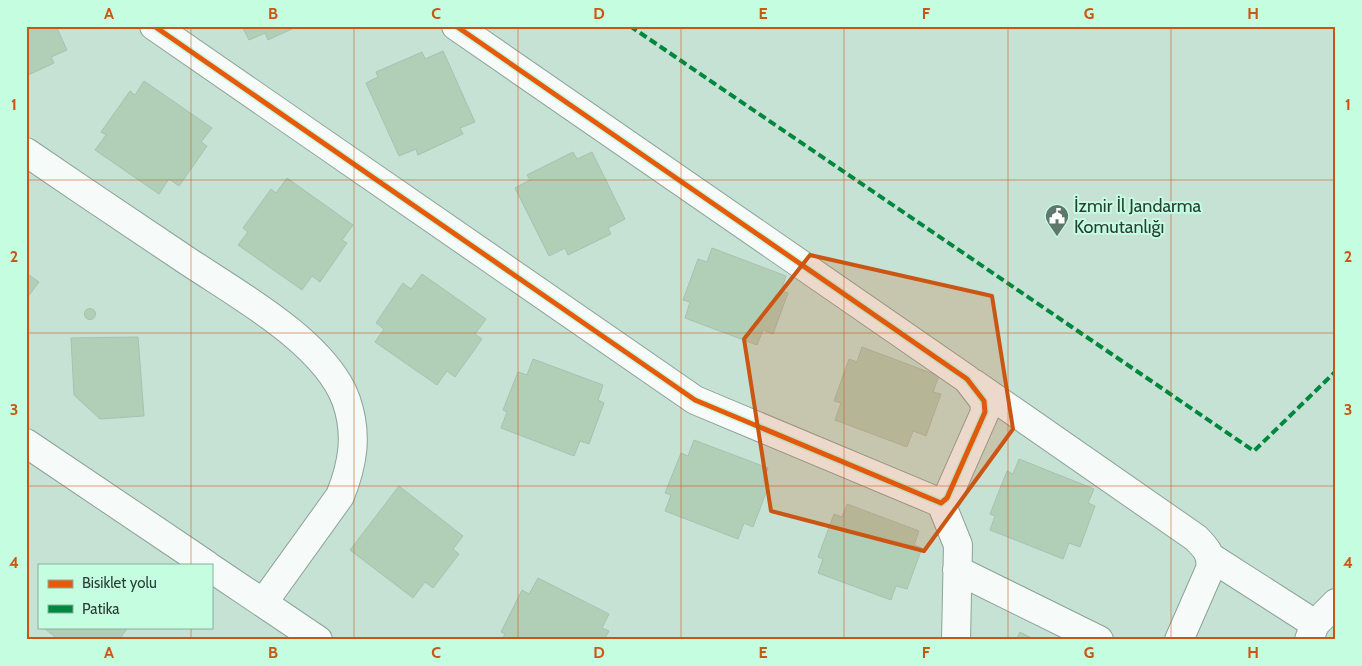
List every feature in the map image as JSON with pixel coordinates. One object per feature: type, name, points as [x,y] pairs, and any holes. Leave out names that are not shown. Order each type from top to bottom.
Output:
[{"type":"street","points":[[154,26],[695,400],[941,503],[958,545],[956,640]]},
{"type":"street","points":[[456,26],[1196,538],[1206,548],[1212,558],[1312,632],[1336,603]]},
{"type":"street","points":[[26,152],[280,325],[319,358],[340,388],[346,400],[353,432],[353,454],[347,478],[340,496],[263,603]]},
{"type":"street","points":[[941,503],[954,488],[985,412],[984,401],[968,379]]},
{"type":"street","points":[[26,443],[206,564]]},
{"type":"street","points":[[1179,640],[1210,569],[1212,558]]},
{"type":"street","points":[[212,569],[318,640]]},
{"type":"street","points":[[957,570],[1099,640]]},
{"type":"highlighted area","points":[[810,255],[992,296],[1013,429],[924,551],[771,511],[744,339]]},
{"type":"building","points":[[26,26],[56,26],[67,50],[51,57],[54,63],[26,76]]},
{"type":"building","points":[[242,26],[298,26],[268,40],[265,33],[249,40]]},
{"type":"building","points":[[443,51],[475,122],[460,128],[463,134],[418,155],[416,149],[399,156],[366,83],[378,77],[376,72],[422,52],[425,59]]},
{"type":"building","points":[[144,81],[212,128],[201,142],[207,146],[179,186],[169,179],[159,194],[95,150],[106,135],[101,132],[130,91],[135,95]]},
{"type":"building","points":[[573,152],[577,159],[592,152],[625,219],[608,228],[611,234],[568,255],[565,248],[549,256],[515,188],[530,180],[527,175]]},
{"type":"building","points":[[287,178],[353,225],[342,240],[347,243],[320,282],[312,276],[302,290],[238,245],[248,232],[243,228],[271,189],[276,193]]},
{"type":"building","points":[[712,248],[786,276],[781,291],[788,293],[773,334],[763,330],[757,345],[685,318],[690,302],[683,300],[698,259],[707,262]]},
{"type":"building","points":[[26,273],[39,282],[26,299]]},
{"type":"building","points":[[422,274],[486,319],[475,334],[482,339],[455,377],[447,371],[437,385],[375,342],[384,329],[376,323],[403,283],[411,289]]},
{"type":"building","points":[[88,309],[92,309],[95,314],[94,318],[88,319],[85,316],[85,312]]},
{"type":"building","points":[[138,337],[144,416],[100,419],[74,395],[71,338]]},
{"type":"building","points":[[862,347],[939,376],[933,392],[941,394],[926,436],[913,431],[907,447],[835,420],[841,403],[834,401],[849,359],[857,362]]},
{"type":"building","points":[[533,359],[603,385],[598,400],[604,403],[589,444],[580,441],[574,456],[501,428],[507,412],[503,410],[518,372],[527,375]]},
{"type":"building","points":[[694,440],[768,468],[763,482],[769,485],[753,527],[744,523],[738,539],[665,511],[671,495],[665,493],[681,453],[688,456]]},
{"type":"building","points":[[1019,459],[1094,489],[1088,503],[1095,506],[1080,547],[1069,543],[1063,559],[990,530],[995,516],[990,514],[1007,471],[1013,474]]},
{"type":"building","points":[[399,486],[463,536],[453,549],[459,554],[433,588],[425,582],[413,598],[350,550]]},
{"type":"building","points":[[847,504],[919,531],[914,545],[922,548],[907,589],[896,586],[891,600],[818,573],[823,559],[818,557],[834,514],[842,517]]},
{"type":"building","points":[[538,578],[609,614],[602,628],[609,631],[604,640],[502,640],[505,634],[501,632],[522,590],[529,594]]},
{"type":"building","points":[[127,628],[119,640],[59,640],[45,629]]},
{"type":"building","points":[[1020,632],[1035,640],[1016,640]]},
{"type":"marked path","points":[[630,26],[1254,451],[1336,371]]},
{"type":"cycle path","points":[[154,26],[695,400],[941,503],[947,498],[985,412],[984,401],[967,379],[456,26]]},
{"type":"place","name":"İzmir İl Jandarma Komutanlığı","points":[[1057,237]]}]
